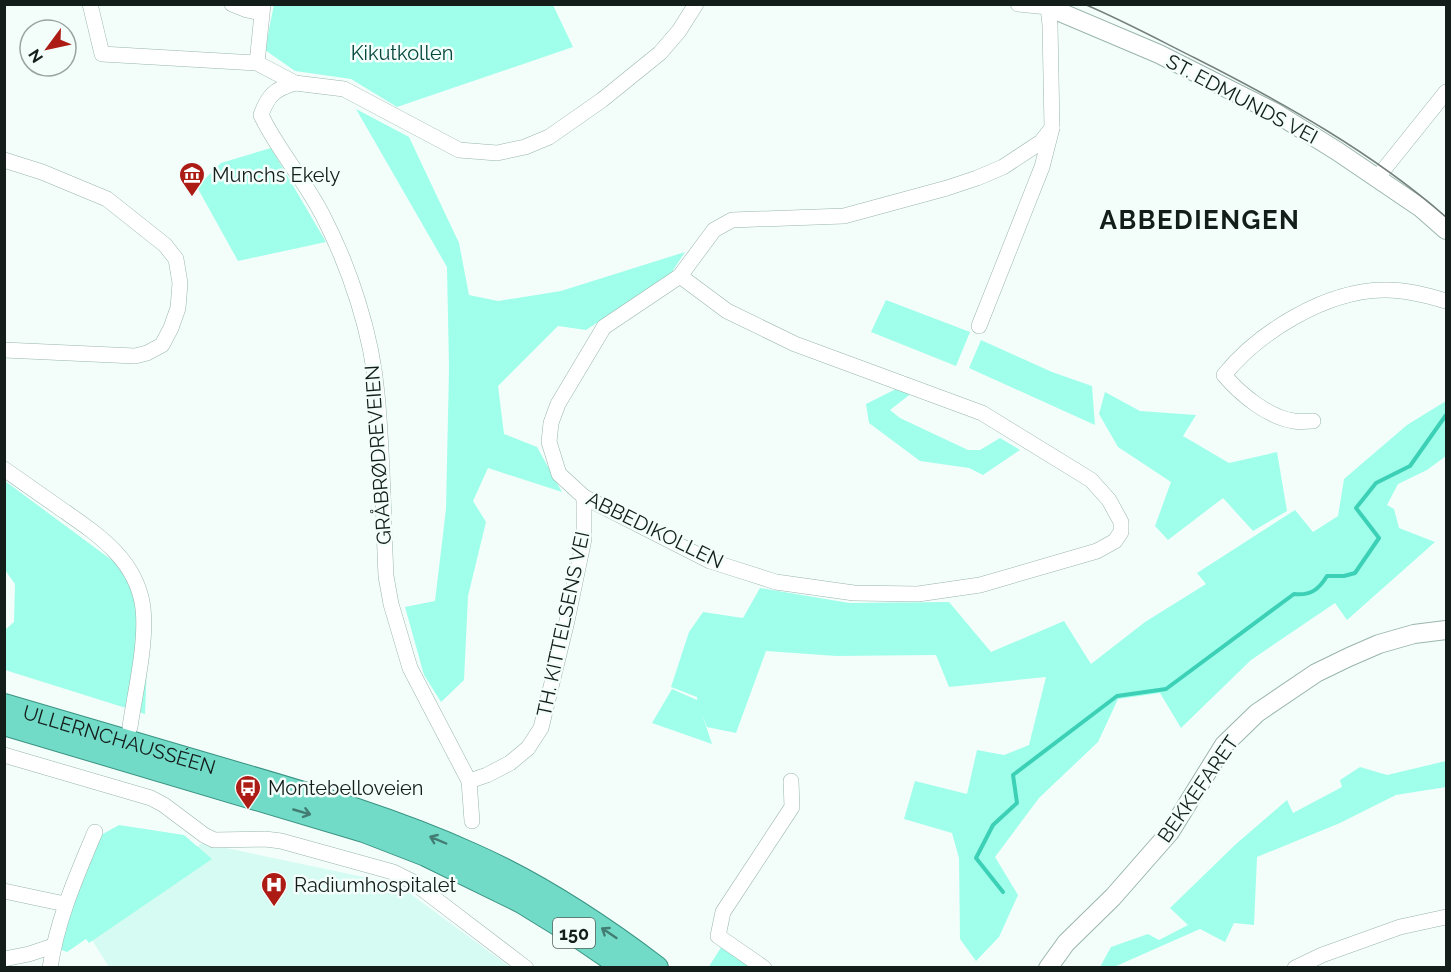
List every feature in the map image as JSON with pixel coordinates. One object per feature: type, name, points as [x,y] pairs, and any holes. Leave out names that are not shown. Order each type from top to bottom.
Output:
[{"type":"highway","name":"ULLERNCHAUSSÉEN","points":[[4,706],[356,809],[416,831],[473,855],[550,897],[596,925],[656,968]]},
{"type":"highway","name":"ULLERNCHAUSSÉEN","points":[[4,723],[364,830],[426,854],[522,901],[626,968]]},
{"type":"street","points":[[90,4],[102,54],[257,63],[295,83],[344,88],[459,150],[497,153],[525,147],[549,137],[602,100],[660,53],[679,31],[696,4]]},
{"type":"street","points":[[232,4],[247,10],[262,9],[257,63]]},
{"type":"street","name":"ST. EDMUNDS VEI","points":[[1018,4],[1048,6],[1159,54],[1274,111],[1377,178],[1420,208],[1446,230]]},
{"type":"street","points":[[979,326],[1041,167],[1052,128],[1048,6]]},
{"type":"street","name":"GRÅBRØDREVEIEN","points":[[295,83],[279,88],[266,101],[261,116],[272,139],[298,172],[323,216],[346,268],[362,313],[377,392],[386,576],[391,604],[410,668],[469,781]]},
{"type":"street","points":[[1377,178],[1446,92]]},
{"type":"street","name":"ABBEDIKOLLEN","points":[[680,276],[728,311],[795,344],[982,413],[1092,480],[1109,500],[1121,522],[1121,532],[1115,541],[1097,551],[980,585],[918,594],[854,592],[776,582],[710,561],[584,497],[558,474],[549,442],[551,423],[558,404],[604,327],[680,276],[714,230],[732,220],[844,216],[947,188],[1004,166],[1041,142],[1052,128]]},
{"type":"street","points":[[4,160],[42,172],[106,199],[165,245],[176,259],[180,283],[178,308],[171,328],[162,345],[147,353],[135,356],[4,350]]},
{"type":"street","points":[[1313,421],[1294,421],[1276,415],[1236,389],[1224,375],[1258,340],[1305,312],[1326,303],[1370,291],[1385,290],[1408,292],[1446,301]]},
{"type":"street","points":[[4,468],[108,542],[135,579],[143,608],[142,642],[130,727]]},
{"type":"street","name":"TH. KITTELSENS VEI","points":[[469,781],[510,763],[528,748],[541,728],[584,539],[584,497]]},
{"type":"street","name":"BEKKEFARET","points":[[1048,968],[1066,943],[1113,897],[1170,832],[1224,745],[1257,712],[1316,673],[1349,657],[1413,634],[1446,630]]},
{"type":"street","points":[[4,754],[151,798],[214,840],[281,841],[333,854],[404,877],[526,968]]},
{"type":"street","points":[[469,781],[472,821]]},
{"type":"street","points":[[764,968],[718,936],[723,912],[792,807],[791,781]]},
{"type":"street","points":[[50,968],[53,946],[65,904],[95,832]]},
{"type":"street","points":[[4,891],[65,904]]},
{"type":"street","points":[[1295,968],[1322,955],[1401,927],[1446,917]]},
{"type":"street","points":[[4,958],[30,954],[53,946]]},
{"type":"shaded area","name":"Radiumhospitalet","points":[[202,843],[397,884],[510,967],[109,967],[87,932]]},
{"type":"green space","name":"Kikutkollen","points":[[274,4],[553,5],[573,47],[397,107],[351,79],[295,71],[265,50]]},
{"type":"green space","points":[[356,109],[409,137],[459,243],[469,295],[498,301],[561,291],[685,252],[670,275],[586,330],[558,326],[498,386],[504,434],[537,447],[562,492],[488,468],[473,501],[486,522],[468,596],[464,680],[441,702],[424,675],[405,607],[435,601],[446,509],[449,368],[447,267]]},
{"type":"green space","points":[[271,148],[326,242],[238,261],[197,187],[221,163]]},
{"type":"green space","points":[[886,300],[970,332],[956,366],[871,332]]},
{"type":"green space","points":[[981,340],[1052,372],[1092,386],[1095,425],[969,368]]},
{"type":"green space","points":[[896,389],[913,392],[890,410],[900,418],[968,450],[980,450],[1000,438],[1020,450],[983,475],[969,468],[920,461],[869,423],[866,404]]},
{"type":"green space","points":[[1105,392],[1140,411],[1196,415],[1183,436],[1229,463],[1277,452],[1287,511],[1253,531],[1223,498],[1168,540],[1155,526],[1171,482],[1118,447],[1099,414]]},
{"type":"green space","points":[[1446,401],[1446,456],[1427,470],[1398,484],[1387,505],[1394,509],[1399,528],[1435,542],[1347,620],[1335,603],[1251,660],[1181,728],[1160,693],[1118,699],[1098,742],[1039,798],[995,857],[1018,895],[999,937],[976,961],[960,939],[959,858],[952,833],[904,819],[915,781],[967,794],[977,750],[1004,755],[1029,745],[1046,677],[949,687],[936,655],[836,656],[766,651],[736,733],[707,727],[702,714],[712,744],[652,723],[672,689],[697,700],[697,697],[671,687],[689,632],[703,612],[743,618],[760,588],[849,603],[949,602],[991,652],[1064,621],[1091,664],[1145,622],[1206,584],[1197,573],[1295,510],[1313,532],[1338,516],[1344,479],[1407,425]]},
{"type":"green space","points":[[5,481],[117,564],[140,604],[148,640],[145,714],[5,670],[5,630],[14,622],[15,584],[5,570]]},
{"type":"green space","points":[[1446,761],[1446,787],[1396,795],[1340,823],[1257,857],[1254,925],[1234,923],[1225,942],[1200,929],[1114,967],[1100,967],[1111,947],[1148,934],[1159,940],[1188,925],[1170,908],[1236,844],[1287,800],[1293,813],[1342,787],[1340,780],[1360,767],[1387,775]]},
{"type":"green space","points":[[119,825],[184,835],[212,859],[89,943],[86,939],[67,952],[59,949],[101,835]]},
{"type":"green space","points":[[722,946],[752,968],[708,968]]},
{"type":"waterway","points":[[1003,892],[976,858],[993,825],[1017,803],[1013,775],[1117,696],[1166,689],[1294,594],[1314,591],[1327,576],[1344,576],[1355,573],[1379,538],[1356,508],[1376,483],[1410,466],[1446,415]]},
{"type":"tram line","points":[[1084,4],[1261,92],[1326,130],[1388,171],[1446,217]]},
{"type":"place","name":"Munchs Ekely","points":[[192,198]]},
{"type":"place","name":"Montebelloveien","points":[[248,811]]},
{"type":"place","name":"Radiumhospitalet","points":[[274,908]]},
{"type":"district","name":"ABBEDIENGEN","points":[[1200,220]]}]
